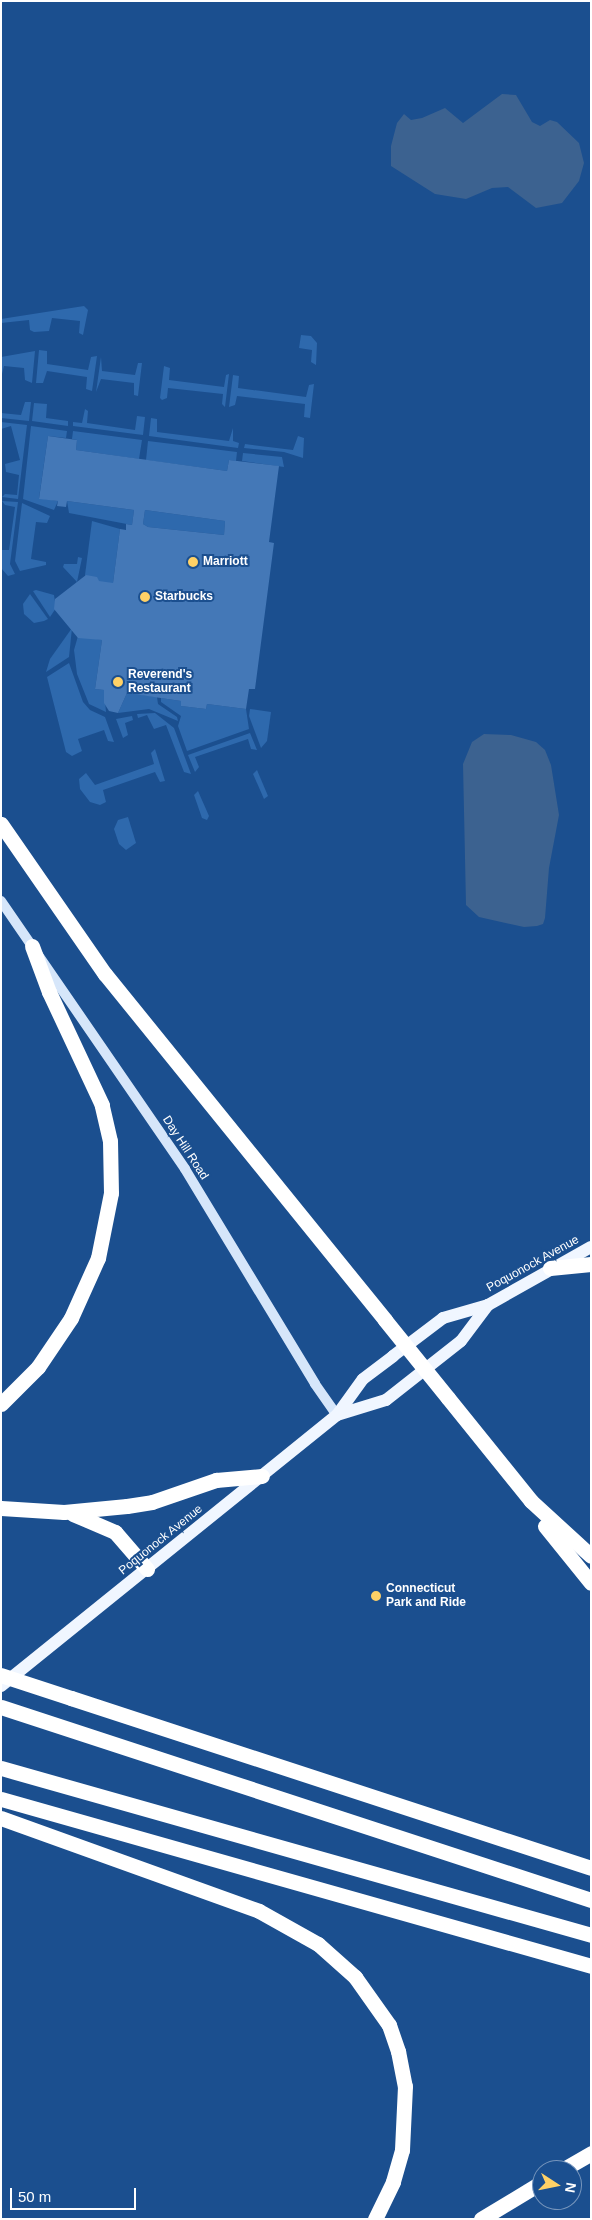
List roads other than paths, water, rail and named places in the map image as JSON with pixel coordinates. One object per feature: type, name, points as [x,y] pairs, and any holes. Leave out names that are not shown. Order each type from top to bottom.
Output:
[{"type":"highway","points":[[1,824],[85,949],[531,1501],[591,1556]]},
{"type":"highway","points":[[1,1404],[38,1367],[71,1318],[98,1258],[111,1193],[110,1141],[102,1105],[49,992],[32,946]]},
{"type":"highway","points":[[550,1268],[591,1264]]},
{"type":"highway","points":[[1,1508],[64,1512],[143,1504],[216,1480],[262,1476]]},
{"type":"highway","points":[[531,1501],[546,1527],[591,1583]]},
{"type":"highway","points":[[64,1512],[115,1532],[147,1568]]},
{"type":"highway","points":[[1,1675],[591,1868]]},
{"type":"highway","points":[[1,1707],[591,1900]]},
{"type":"highway","points":[[1,1768],[591,1935]]},
{"type":"highway","points":[[1,1799],[591,1966]]},
{"type":"highway","points":[[1,1818],[259,1911],[318,1944],[355,1977],[388,2025],[401,2062],[405,2086],[402,2150],[394,2182],[375,2219]]},
{"type":"highway","points":[[579,2160],[591,2153]]},
{"type":"highway","points":[[482,2219],[532,2188]]},
{"type":"main road","name":"Day Hill Road","points":[[1,901],[184,1169],[315,1384],[337,1415]]},
{"type":"main road","name":"Poquonock Avenue","points":[[1,1686],[337,1415],[363,1379],[443,1318],[488,1305],[550,1268],[591,1247]]},
{"type":"main road","name":"Poquonock Avenue","points":[[337,1415],[386,1400],[461,1341],[488,1305]]},
{"type":"place","name":"Marriott","points":[[193,562]]},
{"type":"place","name":"Starbucks","points":[[145,597]]},
{"type":"place","name":"Reverend's Restaurant","points":[[118,682]]},
{"type":"place","name":"Connecticut Park and Ride","points":[[376,1596]]}]
